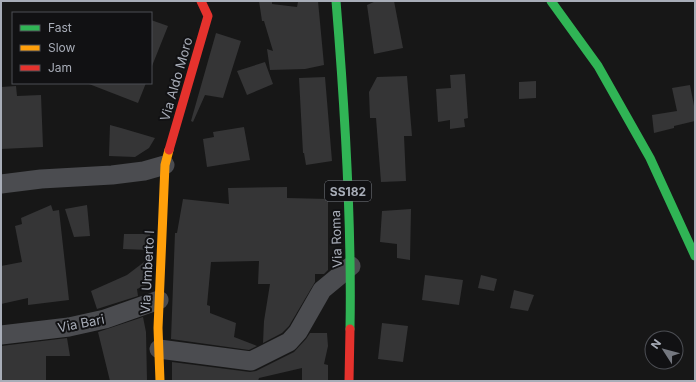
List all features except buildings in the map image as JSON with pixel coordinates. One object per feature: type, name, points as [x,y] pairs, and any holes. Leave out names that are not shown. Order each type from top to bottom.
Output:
[{"type":"street","name":"Via Roma","points":[[336,1],[342,71],[351,266],[349,381]]},
{"type":"street","points":[[551,1],[602,72],[650,158],[695,256]]},
{"type":"street","name":"Via Aldo Moro","points":[[165,165],[208,6]]},
{"type":"street","points":[[1,184],[41,179],[112,175],[144,171],[165,165]]},
{"type":"street","name":"Via Umberto I","points":[[160,381],[158,328],[165,165]]},
{"type":"street","points":[[159,349],[251,360],[289,342],[298,332],[322,290],[351,266]]},
{"type":"street","name":"Via Bari","points":[[1,335],[69,327],[105,319],[159,300]]},
{"type":"traffic: fast","points":[[336,1],[347,165],[350,247],[350,329]]},
{"type":"traffic: fast","points":[[551,1],[598,66],[650,158],[695,256]]},
{"type":"traffic: slow","points":[[160,381],[158,328],[165,165],[169,150]]},
{"type":"traffic: jam","points":[[169,150],[208,16],[201,1]]},
{"type":"traffic: jam","points":[[349,381],[350,329]]}]
